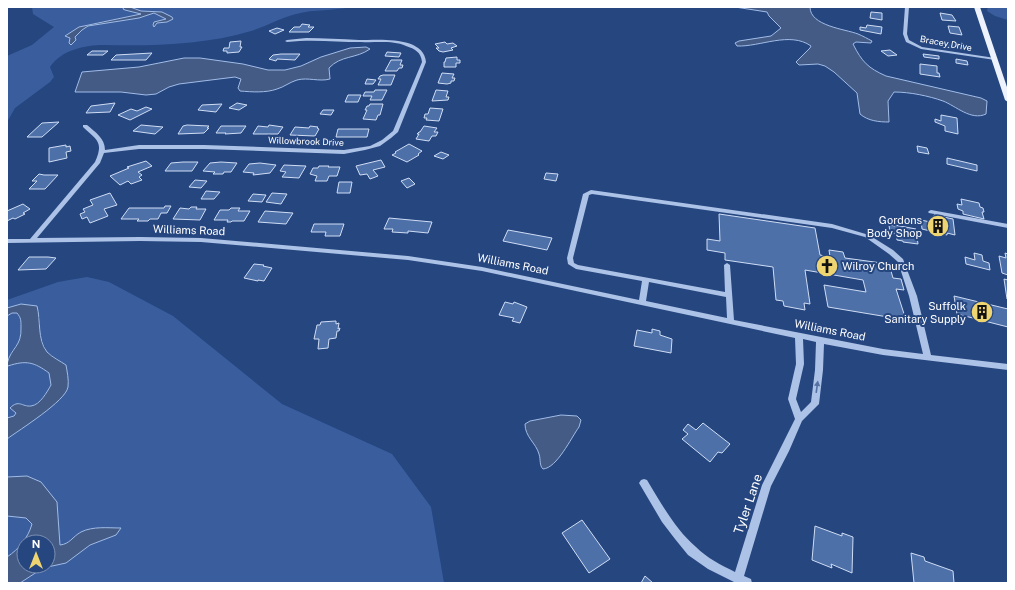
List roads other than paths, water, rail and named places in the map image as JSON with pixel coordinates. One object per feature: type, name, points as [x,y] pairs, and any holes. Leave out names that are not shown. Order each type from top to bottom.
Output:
[{"type":"main road","points":[[977,7],[1008,100]]},
{"type":"street","name":"Bracey Drive","points":[[907,7],[905,34],[907,41],[910,43],[921,48],[994,59]]},
{"type":"street","name":"Willowbrook Drive","points":[[103,152],[139,147],[204,147],[344,152],[357,151],[376,146],[389,138],[395,132],[424,62],[422,53],[418,49],[407,44],[391,42],[316,39],[287,41]]},
{"type":"street","points":[[31,241],[98,162],[103,152],[103,145],[101,141],[85,126]]},
{"type":"street","points":[[729,295],[576,267],[571,264],[570,258],[586,194],[591,192],[793,220],[841,228],[867,236],[880,243],[901,261],[913,296],[928,357]]},
{"type":"street","points":[[931,212],[1008,226]]},
{"type":"street","name":"Williams Road","points":[[7,241],[140,239],[219,241],[400,257],[482,269],[731,322],[883,352],[1008,367]]},
{"type":"street","points":[[727,265],[731,322]]},
{"type":"street","points":[[642,302],[646,279]]},
{"type":"street","points":[[799,336],[800,364],[792,399],[799,419]]},
{"type":"street","name":"Tyler Lane","points":[[738,578],[767,485],[799,419],[815,404],[819,370],[820,340]]},
{"type":"street","points":[[644,483],[666,520],[692,551],[715,567],[747,583]]},
{"type":"place","name":"Gordons Body Shop","points":[[938,226]]},
{"type":"place","name":"Wilroy Church","points":[[827,266]]},
{"type":"place","name":"Suffolk Sanitary Supply","points":[[982,312]]}]
